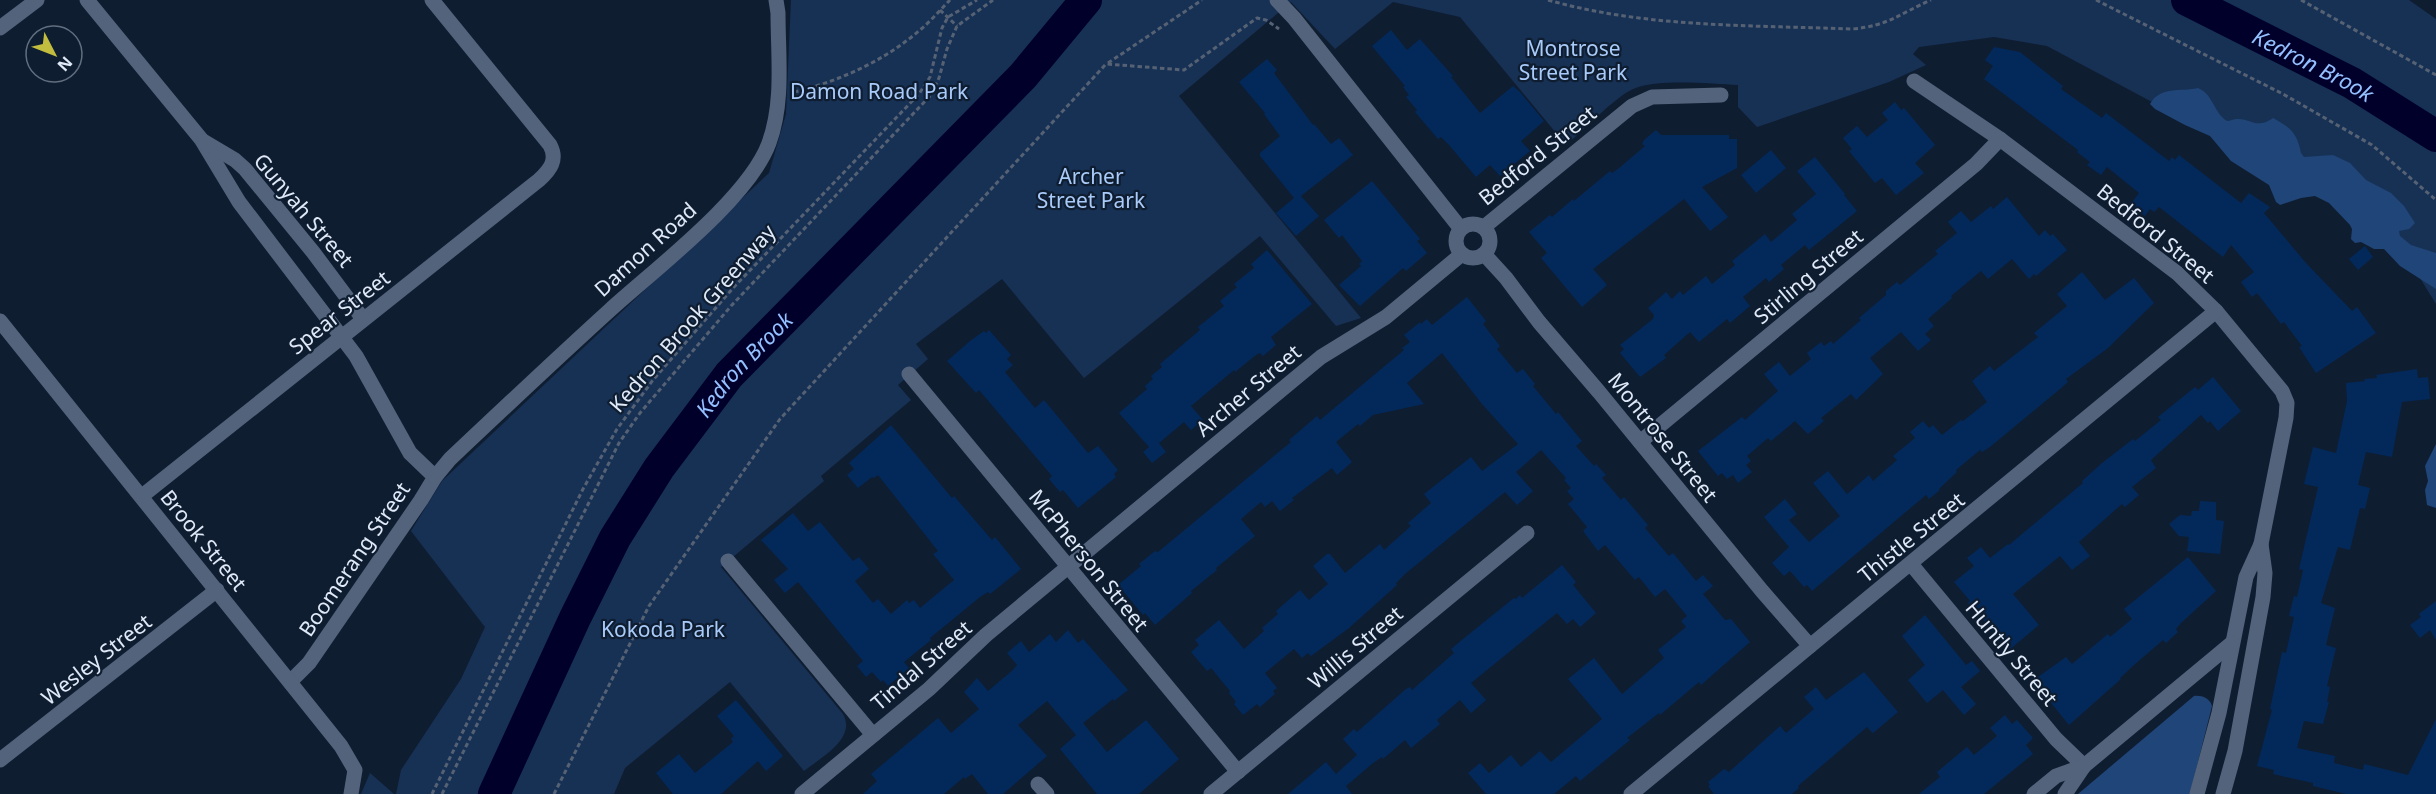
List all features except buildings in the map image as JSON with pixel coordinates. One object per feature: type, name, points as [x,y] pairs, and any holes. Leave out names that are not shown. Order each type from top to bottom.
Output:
[{"type":"street","points":[[0,28],[37,0]]},
{"type":"street","name":"Gunyah Street","points":[[87,0],[201,139],[239,202],[341,337]]},
{"type":"street","name":"Spear Street","points":[[142,496],[539,180],[550,168],[555,156],[544,137],[432,0]]},
{"type":"street","name":"Damon Road","points":[[435,477],[459,451],[702,228],[746,183],[769,143],[778,96],[776,0]]},
{"type":"street","points":[[1281,4],[1461,229]]},
{"type":"street","name":"Bedford Street","points":[[1914,81],[2000,139],[2177,273],[2216,311],[2282,391],[2287,403],[2261,544],[2246,577],[2218,713],[2197,794]]},
{"type":"street","name":"Bedford Street","points":[[1484,227],[1632,106],[1652,97],[1721,95]]},
{"type":"street","name":"Gunyah Street","points":[[201,139],[235,160],[245,169],[313,252],[363,319]]},
{"type":"street","name":"Stirling Street","points":[[1640,442],[1976,164],[2000,139]]},
{"type":"street","points":[[1470,224],[1484,227],[1491,241],[1485,255],[1476,258],[1462,254],[1458,250],[1456,239],[1461,229],[1470,224]]},
{"type":"street","name":"Archer Street","points":[[1067,567],[1321,357],[1381,321],[1462,254]]},
{"type":"street","name":"Montrose Street","points":[[1485,255],[1810,646]]},
{"type":"street","name":"Thistle Street","points":[[1631,794],[2216,311]]},
{"type":"street","name":"Brook Street","points":[[0,321],[341,746],[354,770],[351,794]]},
{"type":"street","name":"Boomerang Street","points":[[290,682],[309,663],[435,477],[410,453],[356,356],[341,337]]},
{"type":"street","name":"McPherson Street","points":[[909,374],[1238,772]]},
{"type":"street","name":"Willis Street","points":[[1211,794],[1527,533]]},
{"type":"street","name":"Bedford Street","points":[[2227,793],[2263,597],[2265,573],[2261,544]]},
{"type":"street","points":[[728,561],[873,735]]},
{"type":"street","name":"Huntly Street","points":[[1911,564],[2056,739],[2084,766]]},
{"type":"street","name":"Tindal Street","points":[[802,794],[1067,567]]},
{"type":"street","name":"Wesley Street","points":[[0,760],[217,590]]},
{"type":"street","points":[[2065,794],[2084,766],[2232,643]]},
{"type":"street","points":[[2034,794],[2056,776],[2084,766]]},
{"type":"path","points":[[778,96],[824,85],[864,68],[920,31],[950,0]]},
{"type":"path","points":[[948,17],[977,0]]},
{"type":"path","points":[[442,794],[619,443],[640,413],[731,306],[930,96],[939,78],[957,26],[993,0]]},
{"type":"path","points":[[554,794],[649,606],[780,419],[1106,64],[1203,0]]},
{"type":"path","points":[[1548,0],[1579,9],[1664,22],[1852,29],[1872,27],[1898,18],[1931,0]]},
{"type":"path","points":[[2096,0],[2283,94],[2372,145],[2436,200]]},
{"type":"path","points":[[2301,0],[2436,75]]},
{"type":"path","points":[[940,10],[957,26]]},
{"type":"path","name":"Kedron Brook Greenway","points":[[432,794],[582,489],[617,429],[654,380],[734,287],[919,94],[930,77],[942,28],[948,17]]},
{"type":"path","points":[[1106,64],[1184,70],[1244,25],[1257,18],[1266,20],[1279,29]]},
{"type":"green space","points":[[791,0],[2409,0],[2436,19],[2436,304],[2412,265],[2338,194],[2154,103],[2047,46],[1994,37],[1919,47],[1913,54],[1926,65],[1889,82],[1757,127],[1738,107],[1738,85],[1668,83],[1641,86],[1615,101],[1566,145],[1460,17],[1393,2],[1335,49],[1291,2],[1179,96],[1361,318],[1336,326],[1260,236],[1084,378],[1002,279],[916,344],[928,359],[898,385],[911,400],[821,476],[824,481],[721,567],[843,714],[846,723],[845,732],[841,740],[827,754],[804,771],[730,682],[625,768],[614,794],[396,794],[401,770],[461,679],[485,627],[411,531],[442,481],[769,173],[786,114]]},
{"type":"green space","points":[[370,773],[394,794],[361,794]]},
{"type":"shaded area","points":[[2198,88],[2207,95],[2227,121],[2242,119],[2262,123],[2273,118],[2292,132],[2304,157],[2333,155],[2350,163],[2366,180],[2391,193],[2404,206],[2415,223],[2409,229],[2399,231],[2400,236],[2411,245],[2436,253],[2436,289],[2400,266],[2384,249],[2374,249],[2361,242],[2355,243],[2351,239],[2350,225],[2329,203],[2315,196],[2280,205],[2276,202],[2269,185],[2231,161],[2210,136],[2155,109],[2150,104],[2159,94],[2165,92]]},
{"type":"shaded area","points":[[2436,444],[2436,508],[2427,505],[2425,490],[2428,481],[2425,466]]},
{"type":"shaded area","points":[[2194,696],[2205,698],[2212,706],[2190,794],[2078,794]]},
{"type":"waterway","name":"Kedron Brook","points":[[494,794],[575,618],[615,538],[659,468],[729,375],[1023,76],[1086,0]]},
{"type":"waterway","name":"Kedron Brook","points":[[2187,0],[2352,83],[2436,136]]},
{"type":"park label","name":"Montrose Street Park","points":[[1573,60]]},
{"type":"park label","name":"Damon Road Park","points":[[879,91]]},
{"type":"park label","name":"Archer Street Park","points":[[1091,188]]},
{"type":"park label","name":"Kokoda Park","points":[[663,629]]}]
